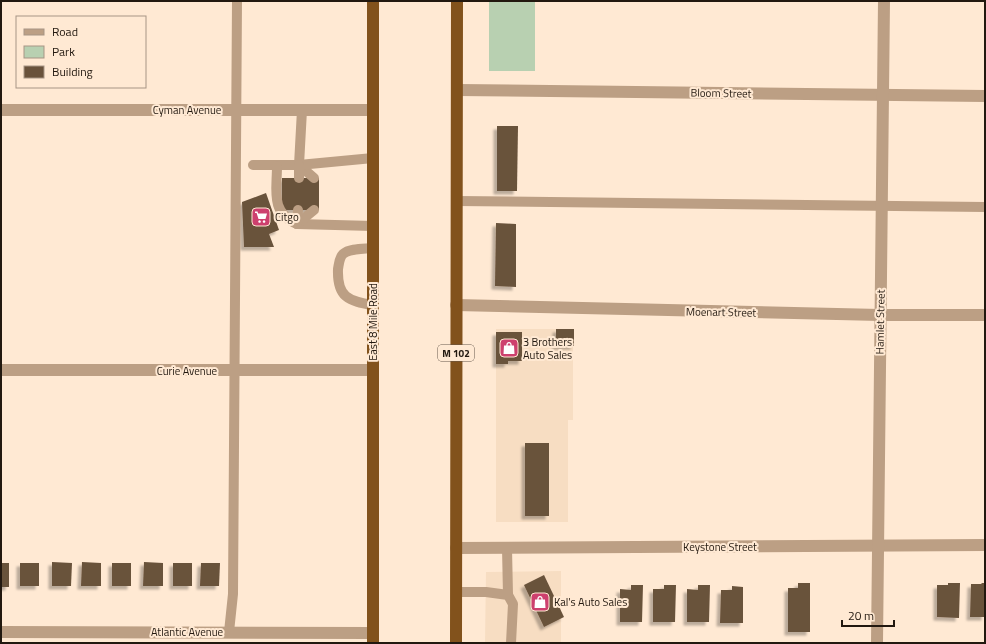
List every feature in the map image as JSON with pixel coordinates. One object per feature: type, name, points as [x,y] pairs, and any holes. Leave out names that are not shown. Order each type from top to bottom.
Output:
[{"type":"highway","name":"East 8 Mile Road","points":[[373,1],[373,638]]},
{"type":"highway","name":"M 102","points":[[456,643],[457,1]]},
{"type":"street","name":"Hamlet Street","points":[[877,643],[884,1]]},
{"type":"street","name":"Bloom Street","points":[[457,90],[985,96]]},
{"type":"street","name":"Cyman Avenue","points":[[1,110],[373,110]]},
{"type":"street","name":"Moenart Street","points":[[456,306],[880,315],[985,315]]},
{"type":"street","name":"Curie Avenue","points":[[1,370],[373,370]]},
{"type":"street","name":"Keystone Street","points":[[456,548],[877,547],[985,545]]},
{"type":"street","name":"Atlantic Avenue","points":[[1,632],[229,632],[373,638]]},
{"type":"lane","points":[[229,632],[233,594],[232,506],[235,371],[237,1]]},
{"type":"lane","points":[[299,178],[302,110]]},
{"type":"lane","points":[[253,165],[299,166],[373,158]]},
{"type":"lane","points":[[277,166],[276,202],[280,212],[286,219],[297,224],[373,226]]},
{"type":"lane","points":[[299,166],[314,178]]},
{"type":"lane","points":[[456,200],[881,207],[985,207]]},
{"type":"lane","points":[[297,224],[298,210]]},
{"type":"lane","points":[[297,224],[314,210]]},
{"type":"lane","points":[[373,248],[350,251],[343,254],[340,258],[338,274],[342,293],[347,298],[356,302],[373,305]]},
{"type":"lane","points":[[507,548],[508,595],[513,604],[511,643]]},
{"type":"lane","points":[[456,592],[486,592],[508,595]]},
{"type":"shaded area","points":[[496,329],[573,329],[573,420],[568,420],[568,522],[496,522]]},
{"type":"shaded area","points":[[561,571],[561,643],[485,643],[486,572]]},
{"type":"green space","points":[[489,1],[535,1],[535,71],[489,71]]},
{"type":"building","points":[[497,126],[518,126],[517,191],[497,191]]},
{"type":"building","points":[[282,178],[319,178],[319,210],[282,210]]},
{"type":"building","points":[[266,193],[279,230],[269,234],[274,247],[244,247],[242,202]]},
{"type":"building","points":[[496,223],[516,224],[516,287],[495,286]]},
{"type":"building","points":[[556,329],[574,329],[574,346],[556,346]]},
{"type":"building","points":[[496,332],[522,332],[522,361],[508,361],[508,364],[496,364]]},
{"type":"building","points":[[525,443],[549,443],[549,516],[525,516]]},
{"type":"building","points":[[52,562],[72,563],[71,586],[52,586]]},
{"type":"building","points":[[82,562],[101,563],[101,586],[81,586]]},
{"type":"building","points":[[144,562],[163,563],[163,586],[143,586]]},
{"type":"building","points":[[1,563],[9,563],[9,587],[1,587]]},
{"type":"building","points":[[20,563],[39,563],[39,586],[20,586]]},
{"type":"building","points":[[112,563],[131,563],[131,586],[112,586]]},
{"type":"building","points":[[173,563],[192,563],[192,586],[173,586]]},
{"type":"building","points":[[201,563],[220,563],[219,586],[200,586]]},
{"type":"building","points":[[544,575],[564,617],[544,627],[524,585]]},
{"type":"building","points":[[798,583],[810,583],[810,632],[788,632],[788,588],[798,588]]},
{"type":"building","points":[[948,583],[960,583],[959,618],[937,617],[937,585],[948,585]]},
{"type":"building","points":[[985,583],[985,617],[970,617],[971,584]]},
{"type":"building","points":[[631,585],[643,585],[642,622],[620,622],[620,589],[631,590]]},
{"type":"building","points":[[664,585],[676,585],[675,622],[653,622],[653,589],[664,589]]},
{"type":"building","points":[[698,585],[710,585],[709,622],[687,622],[687,589],[698,590]]},
{"type":"building","points":[[732,586],[743,587],[743,623],[720,623],[721,590],[732,590]]},
{"type":"place","name":"Citgo","points":[[261,217]]},
{"type":"place","name":"3 Brothers Auto Sales","points":[[509,348]]},
{"type":"place","name":"Kal's Auto Sales","points":[[540,602]]}]
